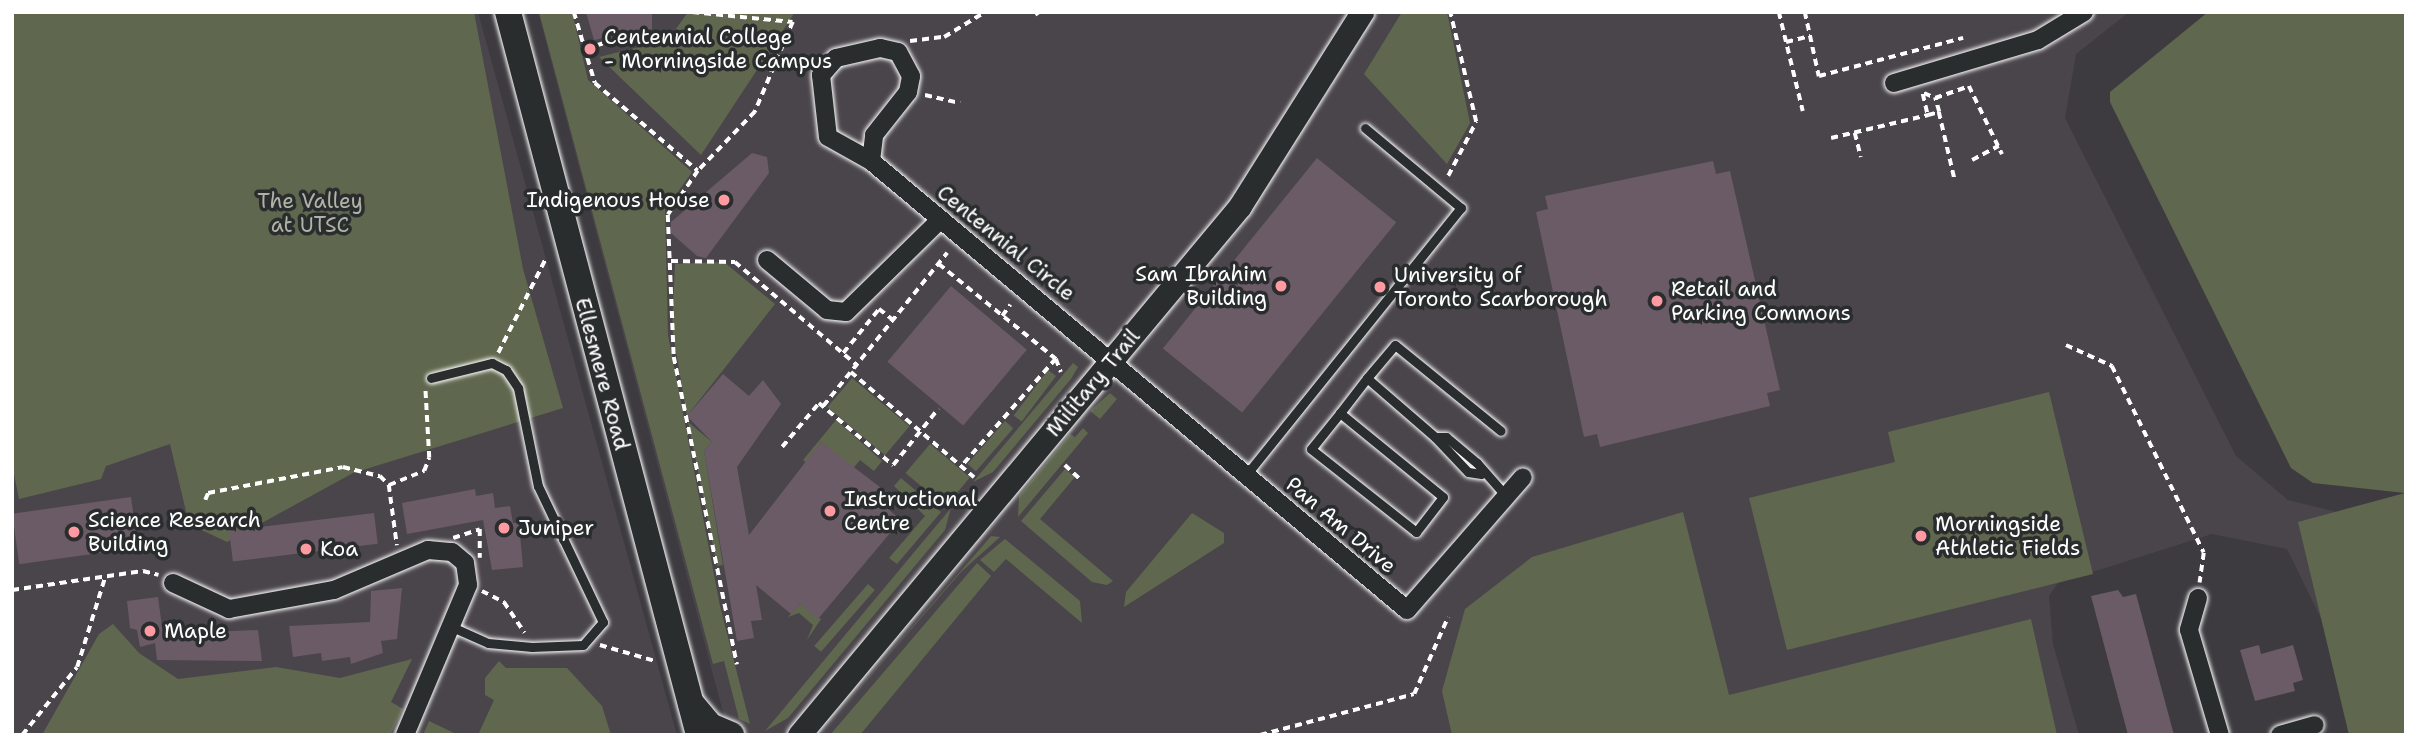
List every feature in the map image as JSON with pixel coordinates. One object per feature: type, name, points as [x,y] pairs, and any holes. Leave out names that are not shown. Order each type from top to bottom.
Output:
[{"type":"main road","name":"Ellesmere Road","points":[[508,12],[698,735]]},
{"type":"main road","points":[[690,702],[710,726],[731,735]]},
{"type":"street","name":"Military Trail","points":[[799,735],[1240,206],[1363,12]]},
{"type":"street","points":[[1894,83],[1921,85],[2038,40],[2084,12]]},
{"type":"street","name":"Centennial Circle","points":[[871,161],[874,135],[908,92],[911,76],[898,52],[880,48],[836,58],[820,84],[828,138],[871,161],[1113,359]]},
{"type":"street","points":[[767,260],[827,310],[846,312],[940,220]]},
{"type":"street","name":"Pan Am Drive","points":[[1113,359],[1407,610],[1523,477]]},
{"type":"street","points":[[173,583],[229,609],[334,590],[398,561],[445,549],[465,564],[468,585],[453,627],[405,735]]},
{"type":"street","points":[[2198,598],[2189,630],[2220,735]]},
{"type":"street","points":[[2280,735],[2315,725]]},
{"type":"lane","points":[[1246,475],[1461,208],[1366,128]]},
{"type":"lane","points":[[1340,413],[1443,497],[1416,532],[1311,449],[1367,378],[1395,345],[1502,430]]},
{"type":"lane","points":[[431,377],[492,363],[506,370],[519,388],[538,486],[603,622],[591,642],[532,647],[488,643],[453,627]]},
{"type":"lane","points":[[1367,378],[1436,437],[1446,437],[1507,498]]},
{"type":"path","points":[[574,12],[595,83],[698,171]]},
{"type":"path","points":[[692,12],[793,22],[767,93],[741,131],[698,171],[670,205],[674,357],[715,569],[737,665]]},
{"type":"path","points":[[907,41],[944,37],[985,12]]},
{"type":"path","points":[[1448,176],[1476,122],[1450,12]]},
{"type":"path","points":[[1779,12],[1803,111]]},
{"type":"path","points":[[1805,12],[1819,76],[1912,48],[1963,38]]},
{"type":"path","points":[[584,49],[638,33]]},
{"type":"path","points":[[1786,41],[1810,36]]},
{"type":"path","points":[[1912,48],[1928,115]]},
{"type":"path","points":[[1921,85],[1935,97],[1955,181]]},
{"type":"path","points":[[1935,97],[1969,86],[2002,155]]},
{"type":"path","points":[[923,94],[960,103]]},
{"type":"path","points":[[1832,138],[1939,113]]},
{"type":"path","points":[[1855,133],[1861,157]]},
{"type":"path","points":[[1972,160],[1998,146]]},
{"type":"path","points":[[782,447],[823,406],[947,253]]},
{"type":"path","points":[[492,363],[546,258]]},
{"type":"path","points":[[671,261],[734,262],[857,365]]},
{"type":"path","points":[[939,264],[1056,359],[1061,372]]},
{"type":"path","points":[[1002,316],[1010,305]]},
{"type":"path","points":[[843,353],[879,309],[892,320]]},
{"type":"path","points":[[2066,345],[2112,366],[2204,553],[2202,569]]},
{"type":"path","points":[[962,467],[1056,359]]},
{"type":"path","points":[[851,372],[974,477]]},
{"type":"path","points":[[389,485],[424,471],[430,432],[423,390],[431,377]]},
{"type":"path","points":[[823,406],[892,466],[938,409]]},
{"type":"path","points":[[1065,465],[1081,480]]},
{"type":"path","points":[[205,500],[208,493],[343,467],[380,476],[389,485],[398,561]]},
{"type":"path","points":[[715,569],[723,568]]},
{"type":"path","points":[[12,590],[149,571],[173,583]]},
{"type":"path","points":[[22,735],[77,667],[105,577]]},
{"type":"path","points":[[468,585],[504,602],[526,635]]},
{"type":"path","points":[[1259,735],[1414,694],[1448,617]]},
{"type":"path","points":[[591,642],[655,661]]},
{"type":"shaded area","points":[[12,12],[478,12],[677,735],[12,735]]},
{"type":"shaded area","name":"University of Toronto Scarborough","points":[[538,12],[2129,12],[2076,54],[2065,118],[2236,456],[2288,500],[2406,529],[2406,735],[2336,649],[2287,549],[2212,534],[2058,583],[2049,596],[2053,644],[2079,735],[729,735]]},
{"type":"green space","name":"The Valley at UTSC","points":[[12,12],[474,12],[523,269],[563,408],[353,473],[227,542],[189,524],[170,444],[106,466],[101,479],[19,499],[12,464]]},
{"type":"green space","points":[[539,12],[572,12],[588,80],[692,172],[665,210],[668,335],[720,606],[750,724],[739,719],[724,661],[713,664]]},
{"type":"green space","points":[[688,12],[795,12],[701,155],[599,57],[668,40]]},
{"type":"green space","points":[[1402,12],[1447,12],[1470,123],[1447,164],[1364,74]]},
{"type":"green space","points":[[2208,12],[2406,12],[2406,735],[2349,735],[2298,522],[2405,493],[2313,483],[2291,468],[2110,102],[2110,92]]},
{"type":"green space","points":[[724,262],[775,304],[687,416],[672,328],[675,264]]},
{"type":"green space","points":[[1073,363],[1078,367],[1071,379],[993,472],[973,482]]},
{"type":"green space","points":[[1048,370],[1056,376],[1022,422],[1014,416]]},
{"type":"green space","points":[[852,378],[909,426],[885,455],[828,407]]},
{"type":"green space","name":"Morningside Athletic Fields","points":[[2049,392],[2093,574],[1787,650],[1749,498],[1895,462],[1888,432]]},
{"type":"green space","points":[[1110,393],[1117,399],[1100,419],[1090,411]]},
{"type":"green space","points":[[836,420],[882,461],[874,471],[860,460],[844,479],[849,466],[821,442],[807,463],[803,460]]},
{"type":"green space","points":[[1005,421],[1013,428],[976,471],[968,464]]},
{"type":"green space","points":[[688,422],[712,442],[704,451],[723,565],[717,566]]},
{"type":"green space","points":[[1083,428],[1088,433],[1018,517],[1019,496],[1070,434],[1075,437]]},
{"type":"green space","points":[[930,444],[970,477],[945,507],[906,473]]},
{"type":"green space","points":[[1065,469],[1075,477],[1040,519],[1113,581],[1107,585],[1092,582],[1021,521]]},
{"type":"green space","points":[[901,478],[941,512],[897,564],[889,558],[925,516],[894,486]]},
{"type":"green space","points":[[951,508],[945,530],[788,718],[765,731]]},
{"type":"green space","points":[[1683,512],[1729,695],[2031,619],[2057,735],[1452,735],[1442,691],[1465,609],[1532,557]]},
{"type":"green space","points":[[1192,513],[1224,533],[1224,543],[1124,607],[1126,592]]},
{"type":"green space","points":[[991,536],[1000,537],[961,572],[819,735]]},
{"type":"green space","points":[[1005,539],[1080,601],[1082,623],[1006,559],[994,572],[980,560]]},
{"type":"green space","points":[[977,563],[991,576],[860,735],[830,735]]},
{"type":"green space","points":[[868,584],[875,590],[821,652],[814,646]]},
{"type":"green space","points":[[800,604],[821,619],[807,640],[813,625],[799,613],[788,617]]},
{"type":"green space","points":[[113,624],[139,653],[178,679],[276,667],[340,678],[412,659],[391,702],[403,709],[390,735],[42,735],[99,634]]},
{"type":"green space","points":[[499,661],[506,668],[567,668],[602,706],[611,735],[478,735],[494,700],[485,695],[485,678]]},
{"type":"green space","points":[[429,721],[452,732],[457,735],[423,735]]},
{"type":"building","points":[[586,12],[652,12],[652,29],[594,40]]},
{"type":"building","name":"Indigenous House","points":[[752,153],[767,157],[769,173],[706,258],[697,256],[671,233],[671,222]]},
{"type":"building","name":"Sam Ibrahim Building","points":[[1317,158],[1396,222],[1242,413],[1163,348]]},
{"type":"building","name":"Retail and Parking Commons","points":[[1713,161],[1716,174],[1730,171],[1780,390],[1767,393],[1770,406],[1600,447],[1597,434],[1584,437],[1536,212],[1548,209],[1545,196]]},
{"type":"building","points":[[951,286],[1027,350],[963,425],[887,362]]},
{"type":"building","name":"Instructional Centre","points":[[723,374],[749,396],[763,380],[781,404],[737,467],[749,535],[821,442],[889,494],[881,503],[901,520],[818,619],[800,604],[791,614],[756,585],[762,620],[751,621],[754,638],[737,641],[704,451],[712,442],[687,416]]},
{"type":"building","name":"Juniper","points":[[475,489],[476,496],[493,493],[495,508],[510,506],[513,523],[519,523],[523,567],[492,570],[483,520],[407,534],[402,503]]},
{"type":"building","name":"Science Research Building","points":[[131,497],[138,548],[19,564],[12,514]]},
{"type":"building","points":[[374,513],[378,544],[233,562],[229,531]]},
{"type":"building","points":[[402,588],[397,639],[381,641],[383,653],[351,664],[350,657],[322,661],[321,653],[293,657],[289,626],[370,622],[371,591]]},
{"type":"building","points":[[2118,590],[2123,597],[2136,594],[2174,735],[2128,735],[2091,596]]},
{"type":"building","name":"Maple","points":[[158,597],[163,634],[258,630],[262,661],[157,660],[155,643],[140,647],[137,630],[130,628],[127,601]]},
{"type":"building","points":[[2259,645],[2261,654],[2293,645],[2303,680],[2293,683],[2295,691],[2255,701],[2240,650]]},
{"type":"place","name":"Centennial College - Morningside Campus","points":[[590,49]]},
{"type":"place","name":"Indigenous House","points":[[724,200]]},
{"type":"place","name":"Sam Ibrahim Building","points":[[1281,286]]},
{"type":"place","name":"University of Toronto Scarborough","points":[[1380,287]]},
{"type":"place","name":"Retail and Parking Commons","points":[[1657,301]]},
{"type":"place","name":"Instructional Centre","points":[[830,511]]},
{"type":"place","name":"Juniper","points":[[504,528]]},
{"type":"place","name":"Science Research Building","points":[[74,532]]},
{"type":"place","name":"Morningside Athletic Fields","points":[[1921,536]]},
{"type":"place","name":"Koa","points":[[306,549]]},
{"type":"place","name":"Maple","points":[[150,631]]}]
